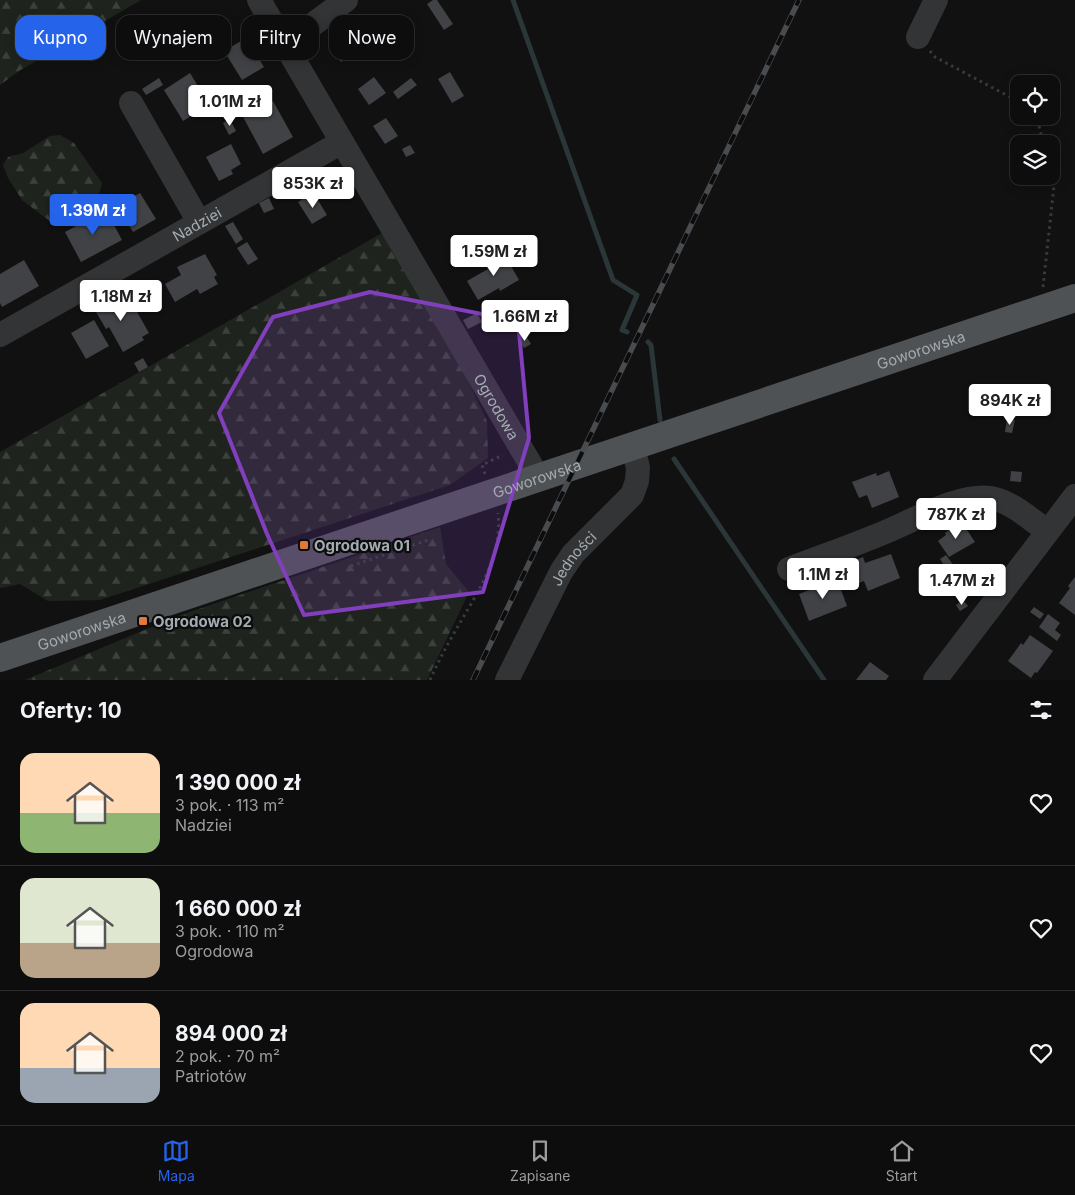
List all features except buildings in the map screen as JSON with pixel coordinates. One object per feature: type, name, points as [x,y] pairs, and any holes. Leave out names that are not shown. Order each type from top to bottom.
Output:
[{"type":"main road","name":"Goworowska","points":[[0,658],[1075,298]]},
{"type":"street","name":"Ogrodowa","points":[[259,0],[268,15]]},
{"type":"street","points":[[319,20],[346,0]]},
{"type":"street","points":[[918,37],[936,0]]},
{"type":"street","name":"Ogrodowa","points":[[294,60],[538,477]]},
{"type":"street","points":[[131,102],[199,222]]},
{"type":"street","name":"Nadziei","points":[[0,335],[342,142]]},
{"type":"street","name":"Jedności","points":[[507,680],[561,572],[573,554],[632,495],[638,481],[638,468],[633,446]]},
{"type":"street","points":[[935,680],[1075,496]]},
{"type":"street","points":[[789,569],[883,533],[950,504],[974,498],[991,498],[1007,503],[1047,531]]},
{"type":"path","points":[[918,37],[935,56],[1010,98]]},
{"type":"path","points":[[1040,310],[1054,185]]},
{"type":"path","points":[[430,680],[457,628],[479,592],[495,555],[499,526],[498,514]]},
{"type":"highlighted area","points":[[370,292],[518,321],[529,438],[483,592],[304,615],[267,534],[219,413],[273,317]]},
{"type":"green space","points":[[0,0],[141,0],[106,20],[106,15],[15,15],[15,60],[38,60],[0,85]]},
{"type":"green space","points":[[60,135],[74,143],[102,183],[98,198],[90,206],[79,209],[70,220],[51,222],[22,200],[8,178],[3,165],[8,157],[23,153],[50,136]]},
{"type":"green space","points":[[382,233],[458,360],[487,421],[488,458],[450,485],[100,600],[48,601],[20,584],[0,588],[0,452]]},
{"type":"green space","points":[[440,527],[446,564],[469,592],[427,680],[25,680],[178,616]]},
{"type":"waterway","points":[[513,0],[613,280],[637,295],[622,330],[627,332]]},
{"type":"waterway","points":[[648,342],[651,345],[660,420]]},
{"type":"waterway","points":[[674,459],[824,680]]},
{"type":"railway","points":[[473,680],[799,0]]},
{"type":"place","name":"Ogrodowa 01","points":[[304,545]]},
{"type":"place","name":"Ogrodowa 02","points":[[143,621]]}]
